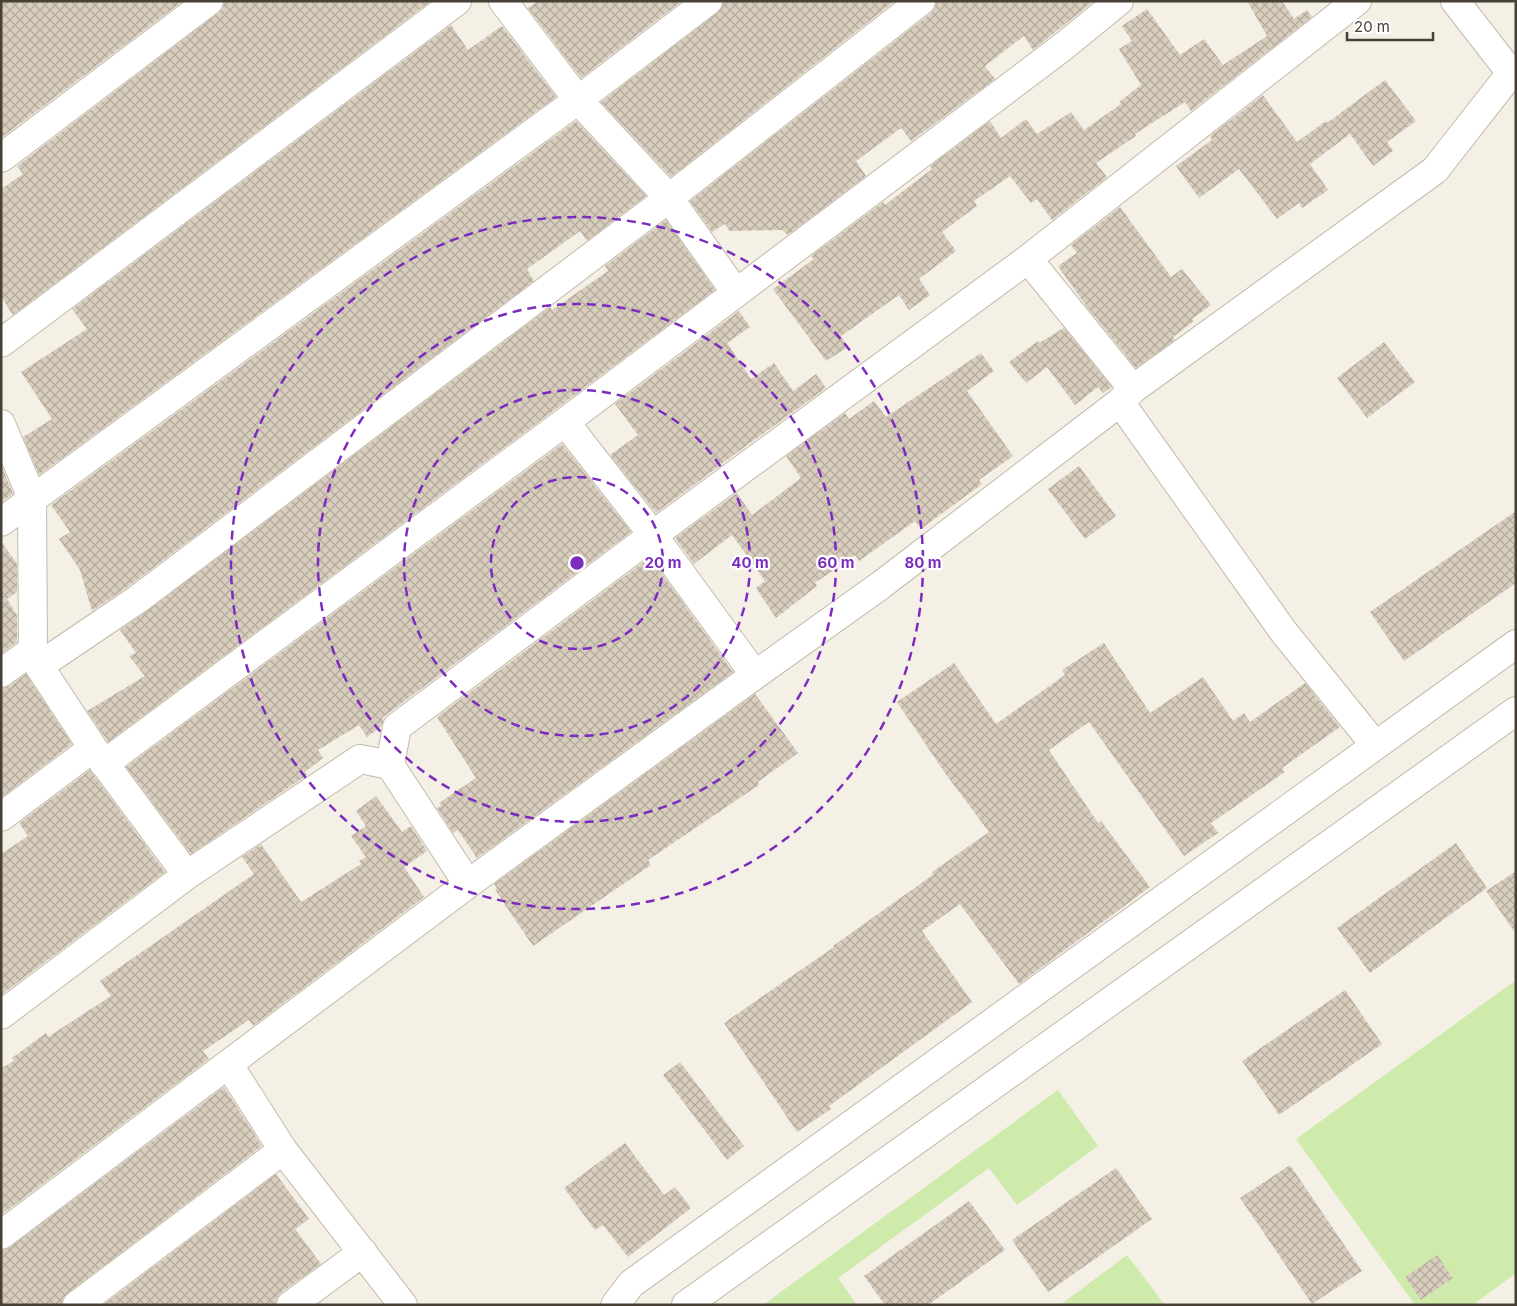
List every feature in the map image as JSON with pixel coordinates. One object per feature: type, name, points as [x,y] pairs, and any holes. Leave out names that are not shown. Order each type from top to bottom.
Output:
[{"type":"street","points":[[1,158],[209,1]]},
{"type":"street","points":[[1,343],[457,1]]},
{"type":"street","points":[[503,1],[578,100],[669,198],[736,293]]},
{"type":"street","points":[[1,522],[578,100],[708,1]]},
{"type":"street","points":[[1,673],[36,658],[138,599],[669,198],[921,1]]},
{"type":"street","points":[[1,817],[98,756],[566,422],[1064,46],[1119,1]]},
{"type":"street","points":[[1,1015],[187,876],[360,759],[397,727],[653,535],[1028,259],[1357,1]]},
{"type":"street","points":[[1,1236],[468,884],[881,585],[1126,395],[1435,170],[1514,71],[1455,1]]},
{"type":"street","points":[[1028,259],[1126,395],[1283,631],[1375,746]]},
{"type":"street","points":[[566,422],[653,535],[755,675]]},
{"type":"street","points":[[1,424],[32,498],[36,658],[98,756],[187,876]]},
{"type":"street","points":[[615,1305],[631,1284],[1516,644]]},
{"type":"street","points":[[686,1305],[1516,711]]},
{"type":"street","points":[[397,727],[390,765],[468,884]]},
{"type":"street","points":[[360,759],[390,765]]},
{"type":"street","points":[[229,1065],[284,1150],[403,1305]]},
{"type":"street","points":[[77,1305],[284,1150]]},
{"type":"street","points":[[291,1305],[363,1252]]},
{"type":"green space","points":[[1516,980],[1516,1273],[1473,1305],[1415,1305],[1296,1139]]},
{"type":"green space","points":[[1058,1090],[1098,1146],[1017,1205],[989,1168],[838,1278],[857,1305],[763,1305]]},
{"type":"green space","points":[[1127,1255],[1165,1305],[1060,1305]]},
{"type":"building","points":[[1,1],[183,1],[1,138]]},
{"type":"building","points":[[224,1],[431,1],[13,315],[1,297],[1,189],[23,174],[17,166],[218,13],[223,8]]},
{"type":"building","points":[[538,1],[682,1],[581,78],[528,8]]},
{"type":"building","points":[[723,1],[895,1],[671,177],[601,102],[717,13],[722,7]]},
{"type":"building","points":[[936,1],[1094,1],[1033,50],[1024,36],[985,66],[995,79],[911,141],[901,128],[856,161],[866,176],[788,235],[782,230],[730,231],[725,224],[712,232],[690,201],[931,13]]},
{"type":"building","points":[[1247,1],[1282,1],[1294,19],[1307,10],[1312,17],[1191,111],[1185,102],[1135,134],[1136,136],[1096,163],[1107,177],[1052,220],[1037,199],[1031,203],[1010,176],[974,201],[977,206],[942,232],[956,251],[919,279],[930,295],[909,310],[899,295],[841,336],[848,347],[826,361],[773,289],[814,259],[811,256],[883,202],[885,205],[932,169],[930,166],[990,121],[1001,138],[1026,119],[1037,134],[1071,112],[1084,130],[1121,104],[1119,102],[1141,85],[1119,49],[1132,41],[1122,26],[1147,9],[1180,55],[1204,39],[1223,65],[1267,36]]},
{"type":"building","points":[[451,25],[468,50],[502,26],[556,97],[39,475],[23,437],[52,419],[21,372],[87,329],[72,309]]},
{"type":"building","points":[[1385,80],[1416,121],[1387,142],[1393,151],[1373,166],[1350,134],[1310,164],[1328,190],[1302,208],[1299,203],[1277,219],[1239,169],[1199,198],[1176,166],[1212,140],[1210,136],[1263,95],[1297,142],[1326,121],[1327,123]]},
{"type":"building","points":[[576,121],[646,196],[587,241],[580,231],[527,269],[534,281],[129,586],[92,611],[80,570],[59,539],[70,532],[51,505]]},
{"type":"building","points":[[1120,207],[1171,277],[1182,269],[1211,305],[1192,319],[1194,321],[1173,337],[1175,340],[1136,368],[1084,303],[1058,266],[1077,253],[1071,245]]},
{"type":"building","points":[[666,220],[715,290],[108,742],[87,711],[145,676],[129,656],[136,653],[120,630],[550,307],[552,310],[608,271],[605,266]]},
{"type":"building","points":[[739,311],[750,327],[727,343],[751,379],[774,363],[793,391],[816,374],[826,388],[656,513],[610,455],[638,435],[615,404]]},
{"type":"building","points":[[1064,328],[1112,387],[1103,393],[1098,387],[1075,405],[1047,367],[1026,383],[1009,362],[1038,341],[1039,343]]},
{"type":"building","points":[[1384,342],[1415,382],[1367,418],[1337,378]]},
{"type":"building","points":[[981,353],[994,371],[967,391],[1013,456],[979,480],[982,484],[921,529],[915,521],[859,561],[855,555],[815,583],[817,586],[776,618],[756,588],[765,581],[732,535],[694,564],[675,538],[737,493],[752,515],[801,478],[786,456],[845,413],[849,419],[874,401],[886,417]]},
{"type":"building","points":[[562,444],[631,532],[382,718],[384,721],[381,727],[367,737],[359,725],[318,750],[323,758],[305,772],[307,775],[191,854],[126,767]]},
{"type":"building","points":[[1,465],[13,494],[1,502]]},
{"type":"building","points":[[1079,466],[1116,516],[1085,539],[1048,489]]},
{"type":"building","points":[[1516,511],[1516,583],[1404,661],[1370,612]]},
{"type":"building","points":[[1,541],[17,564],[17,592],[7,599],[17,615],[17,642],[1,654]]},
{"type":"building","points":[[650,557],[733,672],[477,858],[458,830],[453,833],[437,808],[441,806],[439,803],[476,778],[437,717]]},
{"type":"building","points":[[1104,643],[1150,713],[1203,677],[1233,721],[1244,713],[1250,722],[1305,683],[1340,727],[1282,768],[1285,772],[1211,823],[1218,833],[1184,856],[1089,722],[1049,750],[1098,823],[1101,821],[1150,887],[1019,984],[960,904],[922,931],[972,1002],[829,1106],[831,1109],[797,1132],[724,1023],[834,947],[934,874],[932,872],[989,832],[945,773],[897,702],[954,663],[996,724],[1065,675],[1062,670]]},
{"type":"building","points":[[26,674],[72,744],[2,797],[1,688],[10,686]]},
{"type":"building","points":[[755,694],[798,753],[758,782],[759,785],[648,860],[651,865],[533,946],[495,890],[497,888],[494,884]]},
{"type":"building","points":[[90,770],[165,872],[1,995],[1,854],[28,836],[19,823]]},
{"type":"building","points":[[376,796],[402,832],[411,826],[427,851],[404,867],[424,897],[253,1026],[249,1020],[203,1051],[209,1059],[1,1215],[1,1068],[14,1061],[12,1058],[46,1033],[48,1037],[111,996],[100,981],[254,874],[242,857],[261,844],[301,902],[361,864],[359,861],[366,857],[351,836],[366,826],[356,811]]},
{"type":"building","points":[[1456,843],[1487,888],[1370,973],[1337,928]]},
{"type":"building","points":[[1516,871],[1516,934],[1486,891]]},
{"type":"building","points":[[1345,990],[1382,1044],[1279,1115],[1242,1061]]},
{"type":"building","points":[[680,1062],[744,1146],[727,1160],[663,1075]]},
{"type":"building","points":[[224,1087],[262,1146],[68,1293],[63,1298],[62,1305],[1,1305],[1,1250],[10,1247]]},
{"type":"building","points":[[625,1143],[664,1195],[675,1187],[691,1208],[628,1257],[603,1225],[595,1230],[564,1188]]},
{"type":"building","points":[[1290,1165],[1362,1271],[1312,1304],[1240,1198]]},
{"type":"building","points":[[1116,1168],[1152,1219],[1048,1292],[1012,1240]]},
{"type":"building","points":[[276,1174],[309,1219],[295,1229],[321,1264],[282,1292],[277,1298],[276,1305],[103,1305]]},
{"type":"building","points":[[969,1201],[1005,1250],[928,1305],[885,1305],[864,1276]]},
{"type":"building","points":[[1437,1255],[1453,1278],[1421,1300],[1405,1277]]}]
